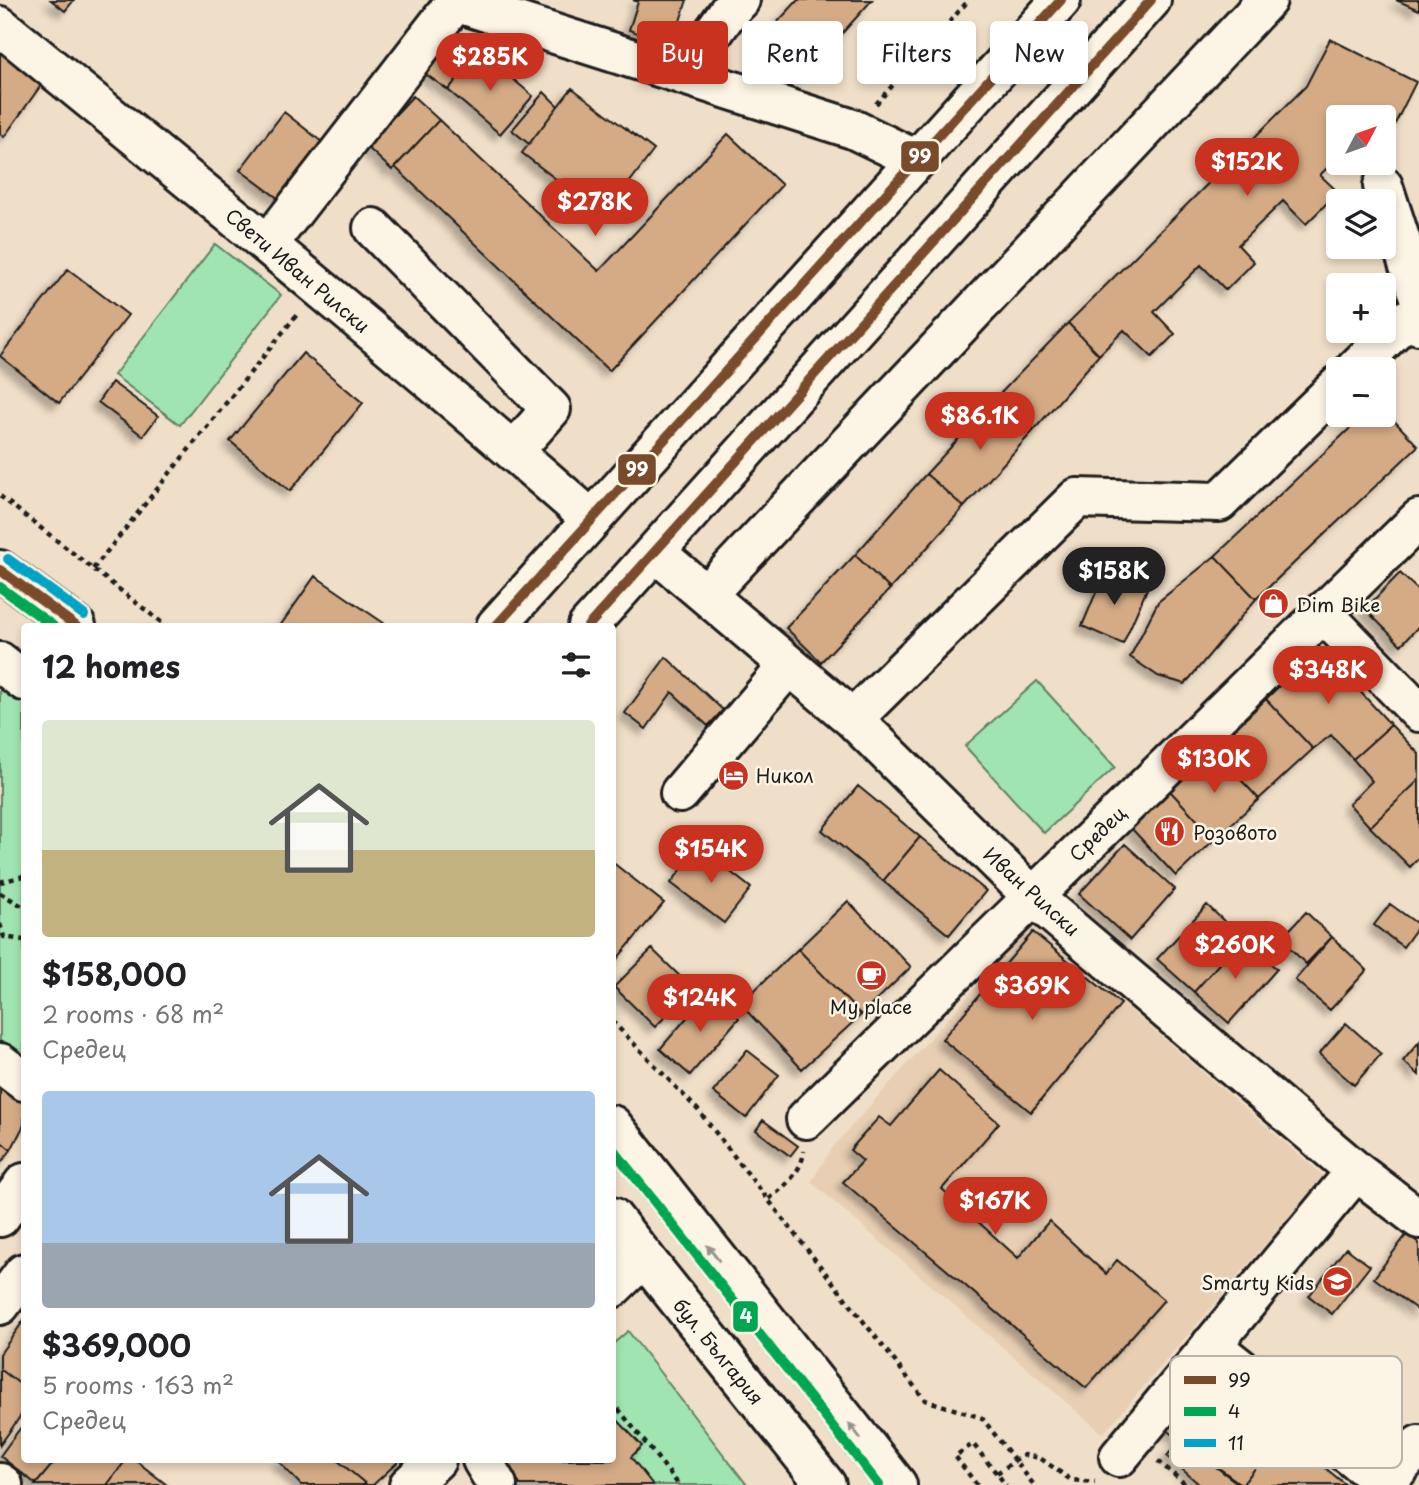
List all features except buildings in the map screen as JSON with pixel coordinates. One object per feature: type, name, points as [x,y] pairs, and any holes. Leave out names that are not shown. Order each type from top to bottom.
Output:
[{"type":"street","points":[[722,21],[740,0]]},
{"type":"street","points":[[499,623],[1060,0]]},
{"type":"street","points":[[591,623],[1151,0]]},
{"type":"street","points":[[706,595],[1267,0]]},
{"type":"street","points":[[268,244],[456,1],[637,60]]},
{"type":"street","name":"Свети Иван Рилски","points":[[0,26],[268,244],[592,520]]},
{"type":"street","points":[[711,84],[853,129],[916,160]]},
{"type":"street","points":[[1368,357],[1416,312],[1382,186]]},
{"type":"street","points":[[373,228],[551,409],[514,451]]},
{"type":"street","points":[[853,719],[1077,498],[1219,502],[1326,398]]},
{"type":"street","name":"Средец","points":[[806,1119],[1419,519]]},
{"type":"street","name":"Иван Рилски","points":[[655,552],[853,719],[1032,896],[1356,1171],[1419,1219]]},
{"type":"street","points":[[0,570],[72,623]]},
{"type":"street","points":[[1322,612],[1419,712]]},
{"type":"street","points":[[0,662],[21,679]]},
{"type":"street","points":[[680,793],[789,665]]},
{"type":"street","points":[[0,1063],[21,1079]]},
{"type":"street","points":[[616,1130],[897,1485]]},
{"type":"street","points":[[1202,1356],[1356,1171]]},
{"type":"street","points":[[0,1217],[21,1187]]},
{"type":"street","name":"бул. България","points":[[616,1222],[826,1485]]},
{"type":"street","points":[[616,1284],[644,1257]]},
{"type":"street","points":[[0,1305],[21,1277]]},
{"type":"street","points":[[1211,1345],[1225,1356]]},
{"type":"street","points":[[1119,1457],[1170,1395]]},
{"type":"street","points":[[1402,1465],[1419,1445]]},
{"type":"street","points":[[409,1485],[433,1463]]},
{"type":"street","points":[[484,1463],[497,1485]]},
{"type":"street","points":[[1366,1468],[1386,1484],[1400,1468]]},
{"type":"path","points":[[853,129],[969,0]]},
{"type":"path","points":[[93,569],[319,287]]},
{"type":"path","points":[[0,496],[162,623]]},
{"type":"path","points":[[0,882],[21,877]]},
{"type":"path","points":[[0,893],[21,905]]},
{"type":"path","points":[[0,924],[4,937],[21,940]]},
{"type":"path","points":[[616,1025],[698,1110],[925,1400],[982,1418],[1034,1485]]},
{"type":"path","points":[[769,1199],[791,1179],[804,1155],[800,1124],[806,1119]]},
{"type":"path","points":[[616,1406],[679,1485]]},
{"type":"path","points":[[977,1485],[955,1456],[973,1444],[1006,1485]]},
{"type":"path","points":[[997,1473],[1024,1455],[1040,1458],[1071,1480],[1094,1482],[1106,1473],[1119,1457]]},
{"type":"shaded area","points":[[1031,925],[1324,1176],[1103,1434],[811,1182],[833,1147]]},
{"type":"green space","points":[[215,244],[281,295],[180,425],[114,375]]},
{"type":"green space","points":[[1037,681],[1115,767],[1044,833],[965,746]]},
{"type":"green space","points":[[0,683],[21,700],[21,1074],[0,1062]]},
{"type":"green space","points":[[628,1331],[747,1485],[530,1485],[522,1463],[616,1463],[616,1341]]},
{"type":"transit line","name":"99","points":[[499,623],[1061,0]]},
{"type":"transit line","name":"99","points":[[591,623],[1151,0]]},
{"type":"transit line","name":"11","points":[[8,559],[84,615]]},
{"type":"transit line","name":"99","points":[[0,570],[72,623]]},
{"type":"transit line","name":"4","points":[[0,587],[49,623]]},
{"type":"transit line","name":"4","points":[[616,1153],[879,1485]]},
{"type":"place","name":"Dim Bike","points":[[1273,604]]},
{"type":"place","name":"Никол","points":[[733,775]]},
{"type":"place","name":"Розовото","points":[[1170,832]]},
{"type":"place","name":"My place","points":[[871,975]]},
{"type":"place","name":"Smarty Kids","points":[[1337,1282]]}]
